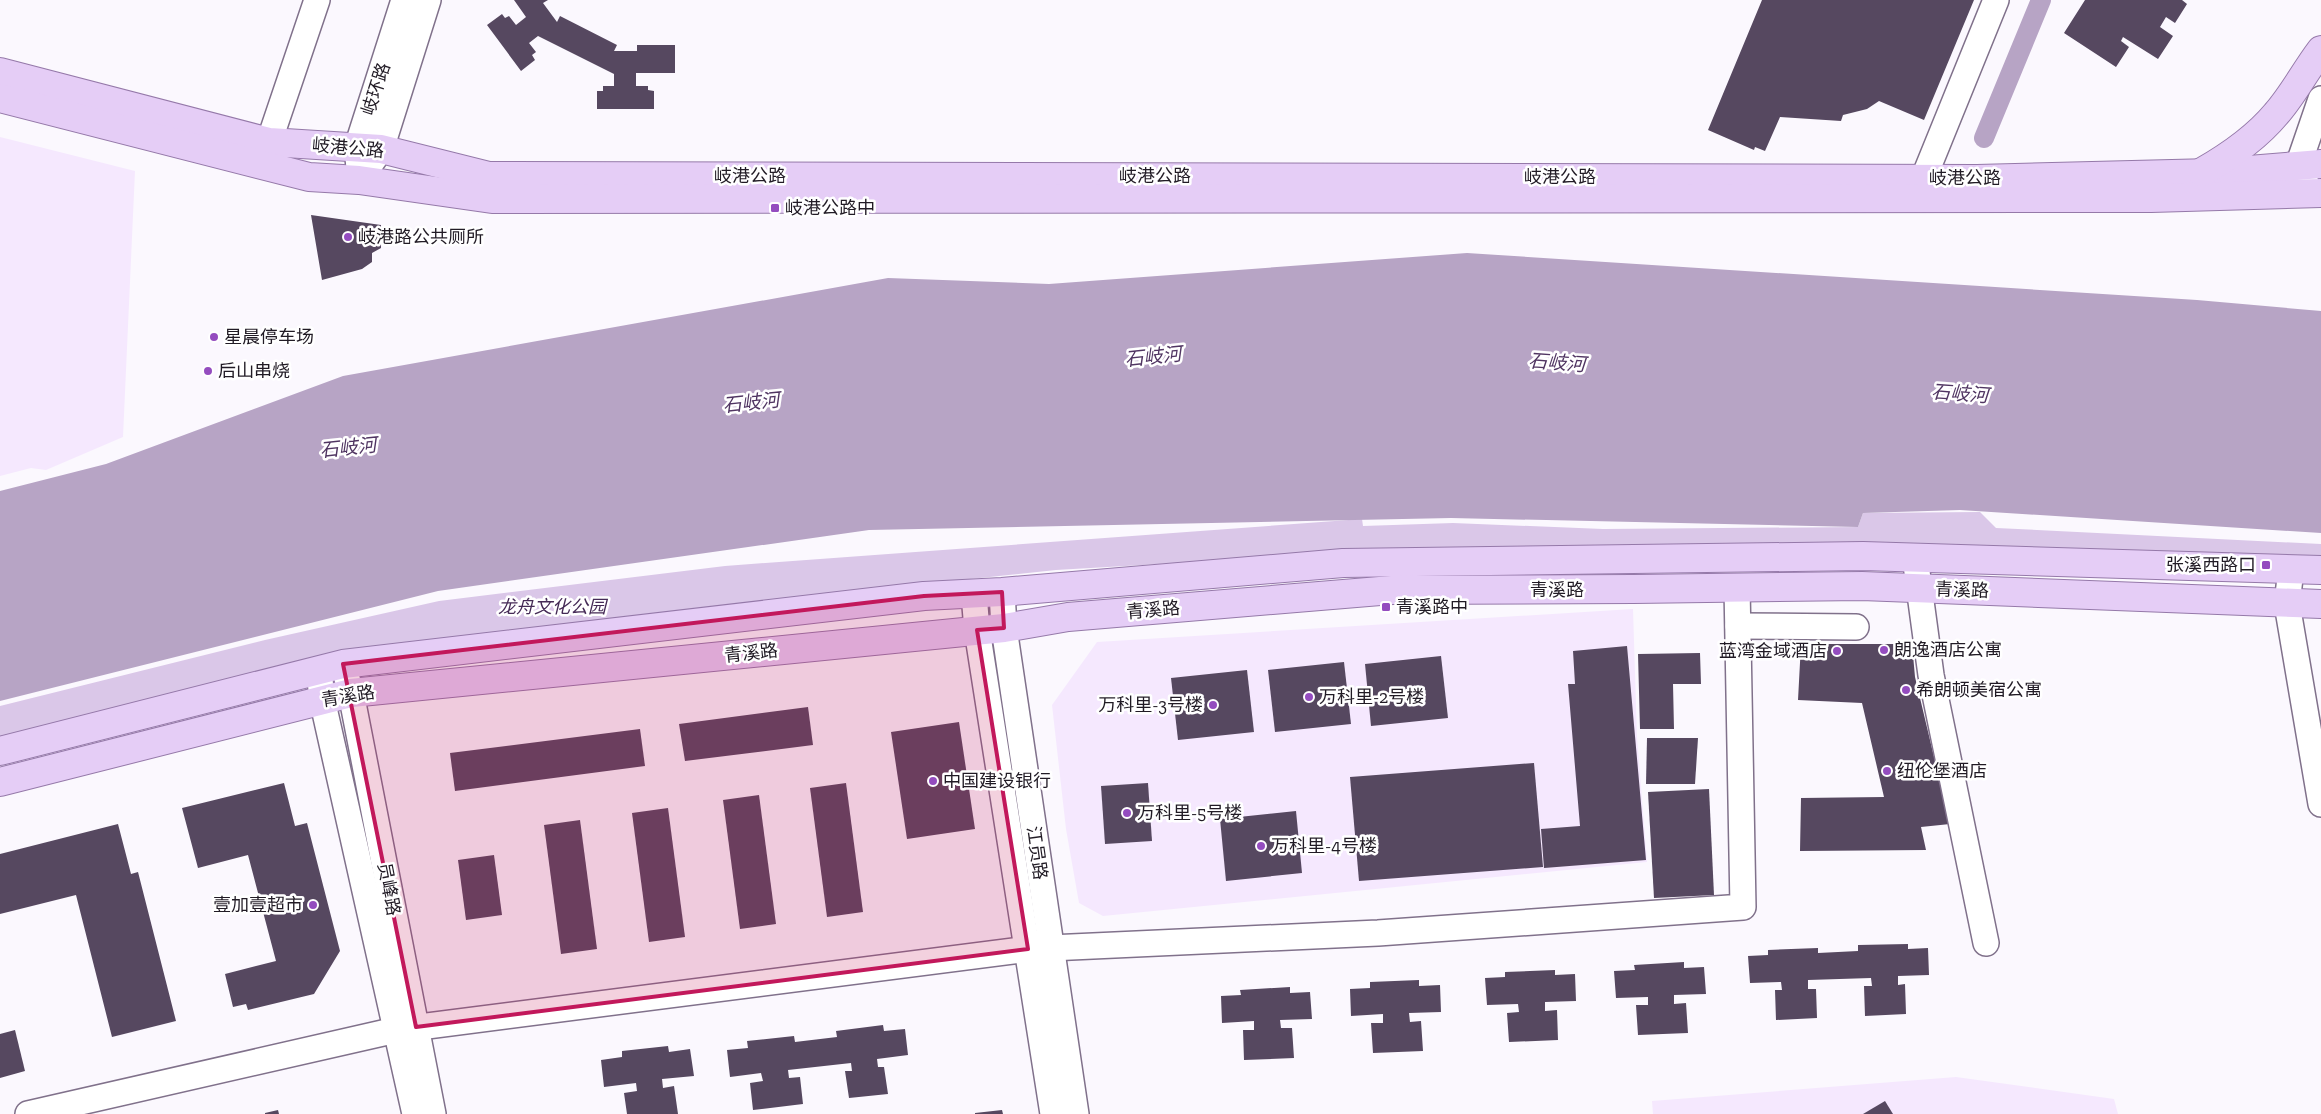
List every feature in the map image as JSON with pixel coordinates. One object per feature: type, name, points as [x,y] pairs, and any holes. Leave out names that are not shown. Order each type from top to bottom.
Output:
[{"type":"main road","points":[[2199,174],[2230,156],[2264,128],[2278,113],[2321,50]]},
{"type":"main road","name":"岐港公路","points":[[0,72],[269,142],[369,148],[489,176],[1920,188],[2151,198],[2318,189]]},
{"type":"main road","name":"岐港公路","points":[[0,98],[309,177],[359,180],[492,199],[1920,188],[2199,174],[2309,165]]},
{"type":"main road","name":"青溪路","points":[[0,751],[331,667],[924,596],[1002,592],[1343,562],[1863,556],[2321,570]]},
{"type":"main road","name":"青溪路","points":[[0,782],[351,693],[1004,628],[1068,618],[1392,590],[1862,586],[2321,604]]},
{"type":"street","points":[[269,142],[317,0]]},
{"type":"street","name":"岐环路","points":[[369,148],[404,0]]},
{"type":"street","name":"岐环路","points":[[369,148],[428,0]]},
{"type":"street","points":[[1920,188],[1996,0]]},
{"type":"street","points":[[2318,189],[2309,165],[2321,99]]},
{"type":"street","points":[[359,180],[369,148]]},
{"type":"street","points":[[1915,557],[1931,675],[1986,942]]},
{"type":"street","points":[[2291,568],[2287,604],[2321,804]]},
{"type":"street","points":[[28,1114],[406,1029],[1040,949],[1378,933],[1743,907],[1737,587]]},
{"type":"street","name":"江员路","points":[[1002,592],[1004,628],[1040,949],[1054,1114]]},
{"type":"street","name":"江员路","points":[[974,594],[977,630],[1040,949],[1076,1114]]},
{"type":"street","points":[[1738,626],[1856,628]]},
{"type":"street","name":"员峰路","points":[[331,667],[351,693],[406,1029],[415,1114]]},
{"type":"street","name":"员峰路","points":[[331,667],[322,699],[406,1029],[433,1114]]},
{"type":"highlighted area","points":[[1002,592],[1004,628],[977,630],[1028,949],[416,1027],[343,664],[924,596]]},
{"type":"shaded area","points":[[0,137],[135,171],[123,437],[46,470],[31,468],[0,476]]},
{"type":"shaded area","points":[[1633,609],[1637,737],[1647,862],[1103,916],[1079,903],[1066,829],[1052,705],[1097,642]]},
{"type":"shaded area","points":[[1956,1077],[2114,1099],[2118,1114],[1653,1114],[1652,1101]]},
{"type":"green space","name":"龙舟文化公园","points":[[1980,512],[1996,528],[2321,544],[2321,565],[1453,547],[1056,570],[752,602],[429,642],[0,740],[0,706],[265,640],[439,601],[725,566],[1362,519],[1363,526],[1453,523],[1603,529],[1858,527],[1863,513]]},
{"type":"water","name":"石岐河","points":[[1467,253],[2197,300],[2321,311],[2321,533],[1960,510],[1863,513],[1858,527],[1451,518],[869,530],[438,591],[0,701],[0,491],[106,464],[343,376],[888,278],[1049,284]]},
{"type":"building","points":[[514,0],[548,0],[543,3],[557,22],[560,16],[617,45],[614,51],[637,51],[637,45],[675,45],[675,73],[636,73],[636,86],[648,86],[648,90],[654,91],[654,109],[597,109],[597,91],[603,91],[603,86],[614,86],[614,74],[538,36],[529,43],[536,52],[532,55],[535,60],[521,71],[487,25],[502,14],[505,18],[509,16],[516,25],[526,17]]},
{"type":"building","points":[[1762,0],[1974,0],[1924,120],[1879,101],[1867,109],[1843,115],[1841,121],[1780,117],[1765,151],[1755,147],[1754,150],[1708,130]]},
{"type":"building","points":[[2085,0],[2182,0],[2187,4],[2175,23],[2166,17],[2160,27],[2173,36],[2158,59],[2123,37],[2121,41],[2129,47],[2116,67],[2064,33]]},
{"type":"building","name":"岐港路公共厕所","points":[[311,215],[381,225],[381,248],[372,253],[372,262],[362,269],[322,280]]},
{"type":"building","points":[[1801,644],[1912,644],[1915,677],[1950,824],[1921,827],[1926,850],[1800,851],[1801,798],[1884,797],[1862,703],[1798,700]]},
{"type":"building","points":[[1627,646],[1646,860],[1544,868],[1541,829],[1580,826],[1568,684],[1575,684],[1573,651]]},
{"type":"building","points":[[1700,653],[1701,684],[1673,684],[1674,729],[1640,729],[1638,654]]},
{"type":"building","points":[[1441,656],[1448,718],[1371,726],[1365,664]]},
{"type":"building","name":"万科里-2号楼","points":[[1344,662],[1351,724],[1275,732],[1268,670]]},
{"type":"building","name":"万科里-3号楼","points":[[1247,670],[1254,732],[1178,740],[1171,678]]},
{"type":"building","points":[[808,707],[813,745],[685,761],[679,724]]},
{"type":"building","name":"中国建设银行","points":[[959,722],[975,829],[907,839],[891,732]]},
{"type":"building","points":[[640,729],[645,766],[455,791],[450,753]]},
{"type":"building","points":[[1647,738],[1698,738],[1695,784],[1646,784]]},
{"type":"building","points":[[1534,763],[1543,867],[1359,881],[1350,777]]},
{"type":"building","points":[[284,783],[295,826],[307,823],[340,951],[314,994],[248,1010],[246,1004],[233,1007],[225,974],[276,961],[248,855],[198,868],[182,808]]},
{"type":"building","points":[[846,783],[863,912],[827,917],[810,788]]},
{"type":"building","name":"万科里-5号楼","points":[[1148,783],[1152,841],[1105,844],[1101,786]]},
{"type":"building","points":[[1709,789],[1714,895],[1654,898],[1648,792]]},
{"type":"building","points":[[759,795],[776,924],[740,929],[723,800]]},
{"type":"building","points":[[668,808],[685,937],[649,942],[632,813]]},
{"type":"building","name":"万科里-4号楼","points":[[1296,811],[1302,873],[1226,881],[1220,819]]},
{"type":"building","points":[[580,820],[597,949],[561,954],[544,825]]},
{"type":"building","points":[[118,824],[131,874],[138,872],[176,1021],[112,1037],[76,895],[0,914],[0,854]]},
{"type":"building","points":[[494,855],[502,915],[466,920],[458,860]]},
{"type":"building","points":[[1908,944],[1908,949],[1928,948],[1929,975],[1898,976],[1898,985],[1905,984],[1906,1014],[1865,1016],[1864,986],[1872,986],[1871,978],[1808,980],[1808,989],[1816,989],[1817,1018],[1776,1020],[1775,990],[1782,990],[1781,982],[1750,983],[1748,956],[1768,955],[1768,950],[1818,948],[1818,953],[1858,951],[1858,945]]},
{"type":"building","points":[[1684,962],[1684,968],[1704,967],[1706,994],[1674,995],[1674,1004],[1686,1003],[1688,1033],[1638,1035],[1636,1005],[1648,1005],[1648,997],[1616,998],[1614,971],[1635,970],[1634,965]]},
{"type":"building","points":[[1555,970],[1555,975],[1575,974],[1576,1001],[1545,1002],[1545,1011],[1557,1010],[1558,1040],[1509,1042],[1507,1013],[1519,1012],[1518,1004],[1487,1005],[1485,978],[1505,977],[1505,972]]},
{"type":"building","points":[[1419,980],[1419,986],[1440,985],[1441,1012],[1409,1013],[1410,1022],[1421,1021],[1423,1051],[1373,1053],[1371,1023],[1383,1023],[1383,1014],[1351,1016],[1350,989],[1370,988],[1370,982]]},
{"type":"building","points":[[1290,987],[1290,993],[1310,992],[1312,1019],[1280,1020],[1281,1028],[1292,1028],[1294,1058],[1244,1060],[1243,1030],[1254,1030],[1254,1021],[1222,1023],[1221,996],[1241,995],[1240,990]]},
{"type":"building","points":[[883,1025],[884,1031],[905,1029],[908,1055],[877,1059],[878,1067],[884,1067],[888,1094],[849,1098],[845,1071],[852,1071],[851,1063],[788,1070],[789,1078],[800,1077],[803,1104],[753,1110],[750,1083],[763,1081],[761,1073],[730,1077],[727,1050],[748,1048],[747,1041],[794,1036],[795,1042],[837,1037],[836,1031]]},
{"type":"building","points":[[15,1030],[25,1071],[0,1078],[0,1034]]},
{"type":"building","points":[[668,1046],[669,1052],[690,1049],[694,1076],[662,1079],[663,1088],[674,1086],[678,1114],[627,1114],[624,1093],[637,1091],[636,1083],[604,1087],[601,1060],[622,1057],[622,1051]]},
{"type":"building","points":[[1885,1101],[1893,1114],[1863,1114]]},
{"type":"building","points":[[278,1110],[279,1114],[265,1114],[265,1113]]},
{"type":"building","points":[[1002,1110],[1003,1114],[975,1114],[975,1113]]},
{"type":"waterway","points":[[1984,138],[2041,0]]},
{"type":"place","name":"岐港公路中","points":[[775,208]]},
{"type":"place","name":"岐港路公共厕所","points":[[348,237]]},
{"type":"place","name":"星晨停车场","points":[[214,337]]},
{"type":"place","name":"后山串烧","points":[[208,371]]},
{"type":"place","name":"张溪西路口","points":[[2266,565]]},
{"type":"place","name":"青溪路中","points":[[1386,607]]},
{"type":"place","name":"朗逸酒店公寓","points":[[1884,650]]},
{"type":"place","name":"蓝湾金域酒店","points":[[1837,651]]},
{"type":"place","name":"希朗顿美宿公寓","points":[[1906,690]]},
{"type":"place","name":"万科里-2号楼","points":[[1309,697]]},
{"type":"place","name":"万科里-3号楼","points":[[1213,705]]},
{"type":"place","name":"纽伦堡酒店","points":[[1887,771]]},
{"type":"place","name":"中国建设银行","points":[[933,781]]},
{"type":"place","name":"万科里-5号楼","points":[[1127,813]]},
{"type":"place","name":"万科里-4号楼","points":[[1261,846]]},
{"type":"place","name":"壹加壹超市","points":[[313,905]]}]
